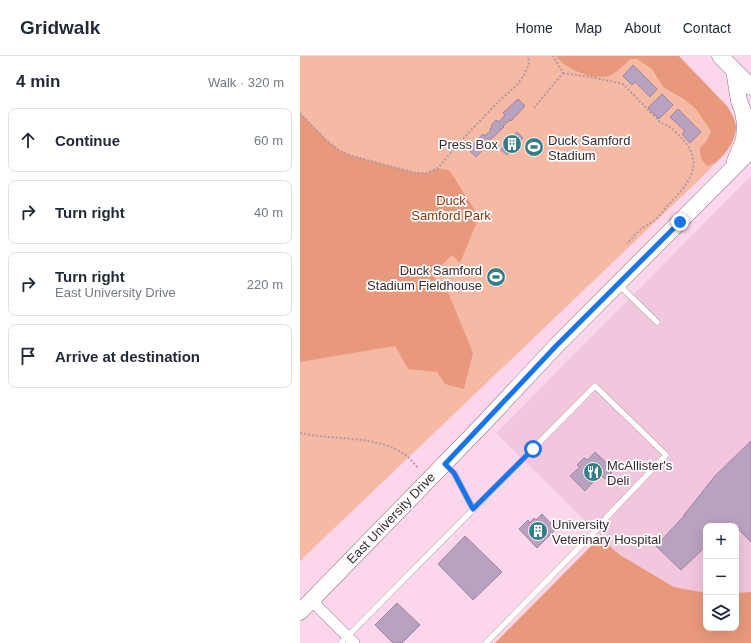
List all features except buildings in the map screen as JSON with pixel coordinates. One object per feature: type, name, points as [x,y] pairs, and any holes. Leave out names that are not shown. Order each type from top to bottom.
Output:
[{"type":"main road","points":[[720,56],[751,87]]},
{"type":"main road","points":[[734,70],[751,75]]},
{"type":"main road","points":[[731,170],[744,140],[743,113],[739,101],[734,70]]},
{"type":"main road","name":"East University Drive","points":[[300,612],[445,464],[556,346],[751,150]]},
{"type":"main road","points":[[731,170],[751,162]]},
{"type":"street","points":[[312,601],[348,641]]},
{"type":"lane","points":[[618,284],[657,322]]},
{"type":"lane","points":[[348,641],[473,509],[595,386],[666,455],[603,523],[486,643]]},
{"type":"lane","points":[[445,464],[454,473],[473,509]]},
{"type":"path","points":[[300,113],[326,140],[340,151],[352,156],[416,173],[428,173],[438,168],[460,142],[498,102],[517,85],[529,64],[528,56]]},
{"type":"path","points":[[553,56],[563,73]]},
{"type":"path","points":[[534,108],[563,73]]},
{"type":"path","points":[[563,73],[623,84],[661,123],[667,124],[685,142],[691,151],[694,160],[693,168],[691,177],[685,186],[653,221],[640,229],[627,244]]},
{"type":"path","points":[[300,433],[329,438],[376,442],[394,448],[408,457],[418,468]]},
{"type":"shaded area","points":[[751,176],[751,592],[739,593],[739,523],[703,523],[703,593],[674,587],[620,555],[496,433]]},
{"type":"green space","name":"Duck Samford Park","points":[[300,56],[676,56],[733,115],[736,128],[731,143],[726,151],[696,183],[303,558],[303,560],[300,561]]},
{"type":"green space","points":[[556,56],[679,56],[730,111],[734,118],[736,127],[731,145],[717,161],[707,166],[701,158],[700,148],[706,142],[711,131],[696,109],[685,100],[663,87],[652,69],[637,59],[630,59],[619,70],[611,75],[597,77],[573,70],[560,61]]},
{"type":"green space","points":[[300,113],[326,140],[340,151],[352,156],[416,173],[427,173],[438,168],[450,171],[479,217],[460,263],[452,255],[432,275],[447,290],[473,353],[464,389],[445,384],[437,372],[408,369],[395,346],[300,362]]},
{"type":"green space","points":[[600,537],[620,555],[674,587],[703,592],[703,631],[739,631],[739,593],[751,592],[751,643],[495,643]]},
{"type":"place","name":"Press Box","points":[[512,144]]},
{"type":"place","name":"Duck Samford Stadium","points":[[534,147]]},
{"type":"place","name":"Duck Samford Stadium Fieldhouse","points":[[496,277]]},
{"type":"place","name":"McAllister's Deli","points":[[593,472]]},
{"type":"place","name":"University Veterinary Hospital","points":[[538,531]]},
{"type":"route","points":[[533,449],[473,509],[454,473],[445,464],[556,346],[680,222]]}]
